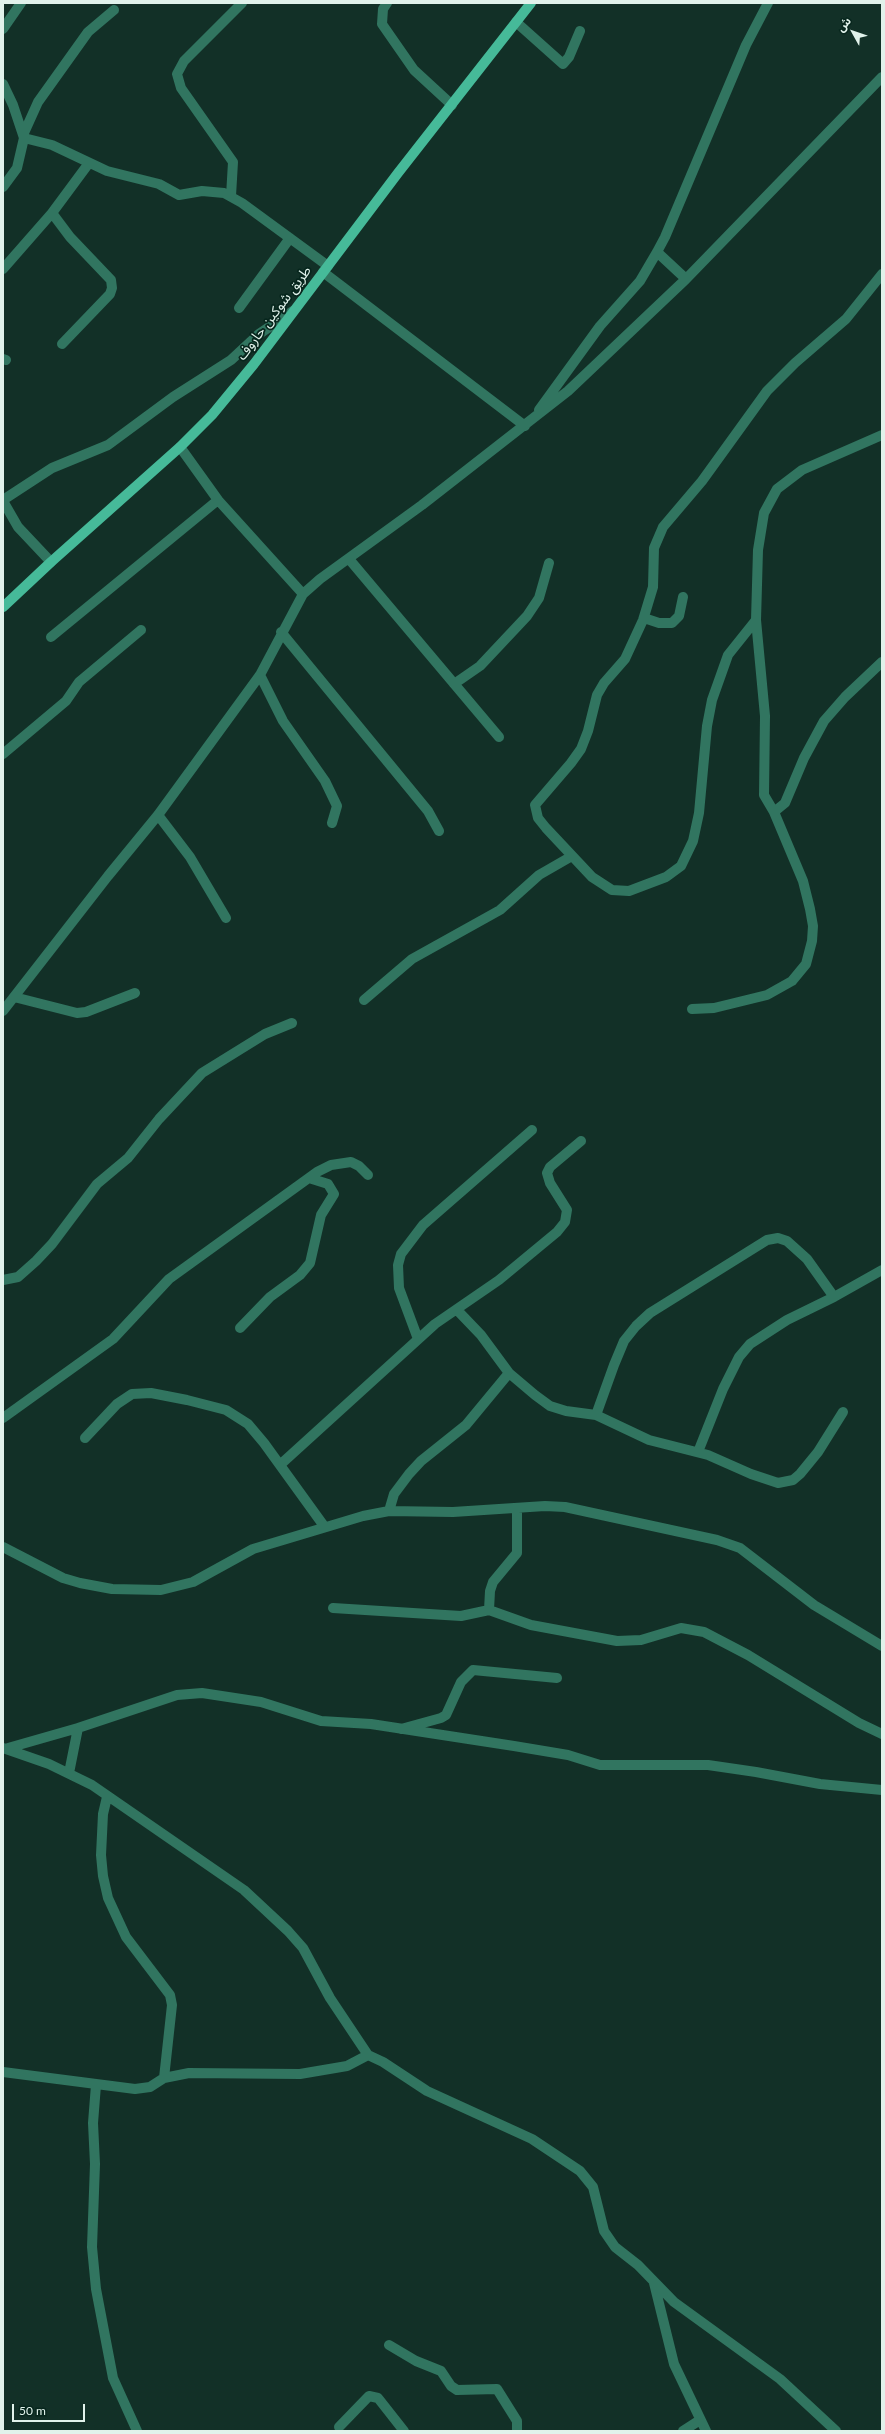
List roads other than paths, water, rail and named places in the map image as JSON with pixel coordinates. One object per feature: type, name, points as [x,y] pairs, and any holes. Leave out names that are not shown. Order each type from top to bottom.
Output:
[{"type":"main road","name":"طريق شوكين حاروف","points":[[3,608],[51,562],[180,447],[216,409],[532,3]]},
{"type":"street","points":[[3,29],[21,3]]},
{"type":"street","points":[[231,196],[233,162],[181,88],[177,74],[184,62],[242,3]]},
{"type":"street","points":[[387,3],[383,9],[382,24],[414,70],[452,105]]},
{"type":"street","points":[[534,418],[600,326],[640,281],[657,252],[746,45],[768,3]]},
{"type":"street","points":[[3,187],[17,168],[24,135],[38,102],[88,32],[114,10]]},
{"type":"street","points":[[516,22],[563,64],[569,57],[580,31]]},
{"type":"street","points":[[3,1011],[108,876],[158,815],[260,675],[303,594],[320,579],[349,559],[525,426],[605,357],[686,279],[882,77]]},
{"type":"street","points":[[3,84],[24,135],[52,145],[107,171],[159,184],[179,195],[207,191],[224,193],[231,196],[290,238],[325,269],[525,426]]},
{"type":"street","points":[[3,269],[52,212],[89,163]]},
{"type":"street","points":[[52,212],[70,237],[111,280],[112,288],[110,294],[62,344]]},
{"type":"street","points":[[239,308],[290,238]]},
{"type":"street","points":[[657,252],[686,279]]},
{"type":"street","points":[[756,620],[728,655],[712,700],[707,726],[699,813],[693,841],[681,866],[666,877],[629,891],[620,892],[612,890],[592,877],[572,856],[538,818],[535,804],[571,763],[580,748],[588,731],[597,695],[604,683],[625,659],[644,618],[653,587],[654,548],[663,527],[702,481],[767,391],[795,363],[846,319],[882,274]]},
{"type":"street","points":[[51,562],[18,527],[3,500],[52,468],[108,445],[180,392],[231,360],[259,334],[294,310]]},
{"type":"street","points":[[692,1008],[714,1008],[767,995],[792,981],[808,958],[813,926],[810,909],[802,881],[774,812],[764,795],[764,716],[756,620],[756,569],[761,527],[764,514],[777,489],[802,470],[882,435]]},
{"type":"street","points":[[180,447],[218,500],[303,594]]},
{"type":"street","points":[[51,637],[218,500]]},
{"type":"street","points":[[349,559],[499,737]]},
{"type":"street","points":[[454,684],[480,666],[527,616],[539,598],[549,563]]},
{"type":"street","points":[[644,618],[659,624],[672,623],[679,616],[683,597]]},
{"type":"street","points":[[3,754],[66,701],[78,682],[141,630]]},
{"type":"street","points":[[282,632],[428,811],[439,831]]},
{"type":"street","points":[[774,812],[785,803],[804,758],[824,722],[839,702],[882,662]]},
{"type":"street","points":[[260,675],[283,721],[324,781],[338,806],[332,823]]},
{"type":"street","points":[[158,815],[190,857],[226,918]]},
{"type":"street","points":[[364,1000],[412,959],[500,910],[539,875],[572,856]]},
{"type":"street","points":[[14,997],[77,1013],[135,993]]},
{"type":"street","points":[[3,1280],[18,1276],[36,1261],[52,1244],[97,1184],[128,1158],[159,1119],[202,1073],[265,1034],[292,1023]]},
{"type":"street","points":[[418,1339],[399,1288],[398,1265],[401,1254],[423,1225],[532,1130]]},
{"type":"street","points":[[280,1464],[435,1324],[458,1310],[499,1280],[557,1232],[565,1222],[567,1210],[550,1183],[547,1173],[550,1167],[580,1141]]},
{"type":"street","points":[[3,1418],[114,1339],[154,1293],[175,1275],[309,1178],[326,1167],[343,1162],[359,1166],[368,1175]]},
{"type":"street","points":[[240,1328],[270,1297],[300,1275],[310,1263],[320,1221],[334,1194],[328,1184],[309,1178]]},
{"type":"street","points":[[596,1415],[624,1342],[636,1326],[650,1313],[766,1240],[778,1238],[797,1249],[834,1297]]},
{"type":"street","points":[[698,1452],[723,1389],[739,1357],[750,1344],[787,1320],[834,1297],[882,1270]]},
{"type":"street","points":[[458,1310],[481,1335],[509,1373],[550,1406],[584,1415],[596,1415],[649,1440],[698,1452],[762,1478],[786,1483],[800,1474],[818,1452],[843,1412]]},
{"type":"street","points":[[389,1512],[394,1494],[409,1474],[421,1461],[466,1425],[509,1373]]},
{"type":"street","points":[[85,1438],[124,1397],[132,1394],[151,1393],[187,1400],[237,1416],[256,1433],[324,1526]]},
{"type":"street","points":[[3,1547],[63,1578],[80,1583],[112,1589],[162,1590],[193,1582],[252,1549],[324,1526],[363,1516],[389,1512],[453,1512],[545,1506],[583,1510],[716,1540],[740,1548],[814,1605],[882,1646]]},
{"type":"street","points":[[489,1610],[490,1591],[493,1582],[517,1553],[517,1508]]},
{"type":"street","points":[[333,1608],[461,1616],[489,1610],[531,1625],[617,1641],[641,1640],[680,1628],[704,1632],[748,1655],[858,1723],[882,1734]]},
{"type":"street","points":[[399,1729],[441,1718],[446,1715],[462,1682],[473,1670],[557,1678]]},
{"type":"street","points":[[6,1748],[78,1728],[177,1695],[202,1693],[261,1702],[321,1721],[371,1724],[560,1754],[600,1765],[708,1765],[820,1784],[882,1790]]},
{"type":"street","points":[[70,1773],[78,1728]]},
{"type":"street","points":[[6,1748],[70,1773],[92,1785],[107,1797],[143,1819],[244,1890],[288,1931],[312,1962],[330,1998],[368,2055],[383,2062],[427,2090],[532,2139],[580,2171],[593,2187],[604,2231],[615,2247],[638,2265],[654,2283],[690,2314],[780,2379],[836,2431]]},
{"type":"street","points":[[107,1797],[103,1814],[101,1855],[103,1876],[108,1898],[126,1938],[170,1995],[171,2019],[164,2078]]},
{"type":"street","points":[[3,2072],[135,2089],[150,2087],[164,2078],[189,2073],[300,2074],[347,2066],[368,2055]]},
{"type":"street","points":[[96,2085],[93,2123],[95,2171],[92,2247],[96,2289],[113,2378],[137,2431]]},
{"type":"street","points":[[654,2283],[674,2364],[706,2431]]},
{"type":"street","points":[[389,2345],[416,2360],[442,2371],[451,2386],[458,2390],[498,2388],[517,2421],[517,2431]]},
{"type":"street","points":[[339,2427],[369,2396],[378,2398],[404,2431]]},
{"type":"street","points":[[683,2431],[700,2420]]}]
